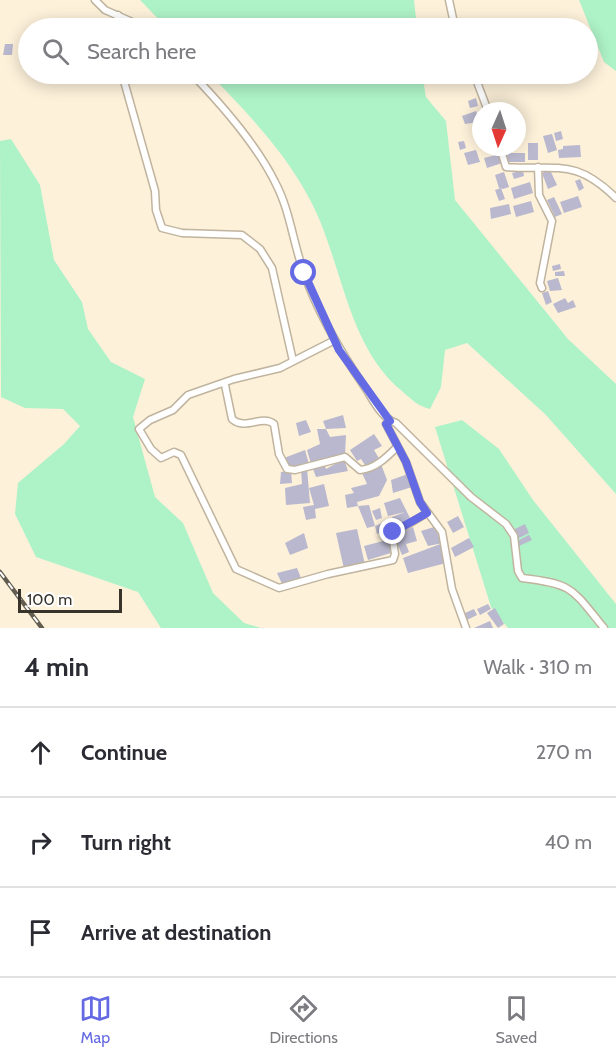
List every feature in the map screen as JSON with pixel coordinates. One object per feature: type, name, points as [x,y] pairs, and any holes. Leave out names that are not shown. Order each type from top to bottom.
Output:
[{"type":"street","points":[[95,0],[105,10],[124,18]]},
{"type":"street","points":[[449,0],[454,18]]},
{"type":"street","points":[[125,84],[155,191],[156,210],[162,228],[182,233],[242,235],[260,249],[272,268],[293,361]]},
{"type":"street","points":[[200,84],[244,137],[275,180],[283,199],[304,273],[335,340],[383,415],[396,423],[471,497],[506,524],[514,536],[518,571],[522,578],[565,585],[574,592],[604,628]]},
{"type":"street","points":[[478,84],[485,102]]},
{"type":"street","points":[[503,156],[506,167],[564,166],[589,175],[616,198]]},
{"type":"street","points":[[538,167],[539,195],[552,221],[540,283],[542,288]]},
{"type":"street","points":[[335,340],[280,368],[234,379],[225,385],[188,395],[173,410],[150,420],[139,429],[151,449],[161,458],[174,452],[181,455],[239,572],[283,588],[328,574],[386,563],[395,558],[392,534],[427,513]]},
{"type":"street","points":[[225,385],[232,419],[235,422],[242,424],[268,420],[274,424],[279,454],[287,469],[295,470],[345,457],[360,470],[366,469],[383,460],[397,447]]},
{"type":"street","points":[[390,421],[386,424],[406,462],[420,502],[442,532],[452,589],[466,628]]},
{"type":"green space","points":[[140,0],[414,0],[416,18],[157,18]]},
{"type":"green space","points":[[579,0],[616,0],[616,71],[604,62],[598,47],[598,18],[586,18]]},
{"type":"green space","points":[[219,84],[424,84],[426,97],[446,121],[455,200],[568,339],[616,384],[616,494],[546,415],[467,343],[445,350],[441,387],[430,409],[412,400],[384,373],[369,351],[357,326],[330,248],[309,198],[299,180],[264,132]]},
{"type":"green space","points":[[11,139],[40,185],[54,260],[82,302],[88,329],[111,362],[145,379],[133,417],[155,497],[183,523],[213,593],[244,623],[261,628],[161,628],[138,592],[36,557],[15,514],[18,483],[64,444],[80,426],[63,409],[25,408],[1,397],[0,141]]},
{"type":"green space","points":[[462,420],[499,449],[533,500],[616,604],[616,628],[508,628],[491,607],[435,427]]},
{"type":"building","points":[[5,44],[13,44],[12,55],[3,55]]},
{"type":"building","points":[[476,98],[477,102],[472,102],[470,108],[468,101]]},
{"type":"building","points":[[472,112],[472,123],[465,124],[462,116]]},
{"type":"building","points":[[561,131],[563,139],[556,141],[554,133]]},
{"type":"building","points":[[552,134],[557,150],[548,153],[543,136]]},
{"type":"building","points":[[464,141],[466,148],[460,150],[458,142]]},
{"type":"building","points":[[528,143],[538,143],[538,160],[528,160]]},
{"type":"building","points":[[580,145],[581,157],[559,158],[558,150],[563,149],[563,146]]},
{"type":"building","points":[[472,151],[472,156],[478,156],[480,162],[468,165],[464,153]]},
{"type":"building","points":[[500,156],[502,163],[487,168],[484,158]]},
{"type":"building","points":[[507,156],[525,156],[525,162],[507,162]]},
{"type":"building","points":[[523,170],[524,176],[514,179],[512,173]]},
{"type":"building","points":[[550,170],[557,185],[548,189],[542,173]]},
{"type":"building","points":[[504,172],[509,187],[503,189],[499,188],[495,175]]},
{"type":"building","points":[[580,179],[584,188],[579,191],[575,181]]},
{"type":"building","points":[[530,182],[533,193],[514,199],[511,188]]},
{"type":"building","points":[[501,188],[505,199],[499,201],[495,190]]},
{"type":"building","points":[[578,196],[582,207],[564,213],[560,202]]},
{"type":"building","points":[[554,197],[562,214],[555,217],[547,200]]},
{"type":"building","points":[[531,201],[534,212],[516,217],[513,206]]},
{"type":"building","points":[[509,204],[511,214],[491,219],[490,208]]},
{"type":"building","points":[[560,264],[561,269],[553,271],[552,266]]},
{"type":"building","points":[[564,271],[565,276],[555,276],[555,272]]},
{"type":"building","points":[[558,278],[562,290],[550,291],[547,281]]},
{"type":"building","points":[[548,291],[552,302],[546,305],[542,293]]},
{"type":"building","points":[[565,298],[568,303],[573,300],[576,307],[558,313],[553,304]]},
{"type":"building","points":[[343,415],[346,428],[326,429],[323,421]]},
{"type":"building","points":[[306,420],[311,432],[299,436],[296,423]]},
{"type":"building","points":[[317,429],[326,429],[330,437],[346,435],[345,456],[311,464],[307,450],[320,444]]},
{"type":"building","points":[[374,434],[382,446],[374,450],[380,460],[367,468],[361,459],[357,461],[350,450]]},
{"type":"building","points":[[305,450],[309,464],[290,469],[284,458]]},
{"type":"building","points":[[344,459],[348,471],[316,477],[313,469],[324,463],[326,469]]},
{"type":"building","points":[[381,464],[387,480],[379,496],[357,502],[358,506],[347,508],[345,495],[354,493],[351,488],[367,484],[362,473]]},
{"type":"building","points":[[307,468],[310,503],[286,505],[285,488],[302,484],[301,470]]},
{"type":"building","points":[[291,471],[292,483],[280,484],[281,472]]},
{"type":"building","points":[[408,474],[412,487],[393,493],[391,480]]},
{"type":"building","points":[[324,484],[329,506],[315,509],[316,518],[306,520],[303,507],[314,505],[309,488]]},
{"type":"building","points":[[400,498],[412,522],[396,528],[392,517],[405,512],[388,516],[384,503]]},
{"type":"building","points":[[369,505],[375,526],[367,528],[358,506]]},
{"type":"building","points":[[380,508],[382,518],[376,520],[372,511]]},
{"type":"building","points":[[458,516],[464,527],[453,533],[447,522]]},
{"type":"building","points":[[385,522],[388,530],[377,534],[375,526]]},
{"type":"building","points":[[525,524],[529,533],[517,539],[513,530]]},
{"type":"building","points":[[413,527],[417,541],[406,544],[409,552],[402,555],[394,536]]},
{"type":"building","points":[[434,527],[443,543],[428,546],[421,531]]},
{"type":"building","points":[[357,529],[365,565],[344,569],[336,533]]},
{"type":"building","points":[[304,533],[308,548],[290,555],[285,543]]},
{"type":"building","points":[[529,535],[532,540],[519,546],[517,541]]},
{"type":"building","points":[[469,538],[474,547],[455,557],[451,548]]},
{"type":"building","points":[[391,539],[394,552],[368,560],[364,546]]},
{"type":"building","points":[[443,543],[446,563],[408,573],[403,558]]},
{"type":"building","points":[[297,568],[301,578],[283,586],[277,573]]},
{"type":"building","points":[[488,604],[491,609],[480,615],[477,609]]},
{"type":"building","points":[[495,608],[504,624],[498,628],[487,613]]},
{"type":"building","points":[[474,609],[477,615],[467,620],[465,613]]},
{"type":"building","points":[[490,621],[493,628],[474,628]]},
{"type":"railway","points":[[0,572],[42,628]]},
{"type":"route","points":[[304,273],[339,350],[383,415],[390,421],[386,424],[413,477],[420,502],[427,513],[393,532]]}]
